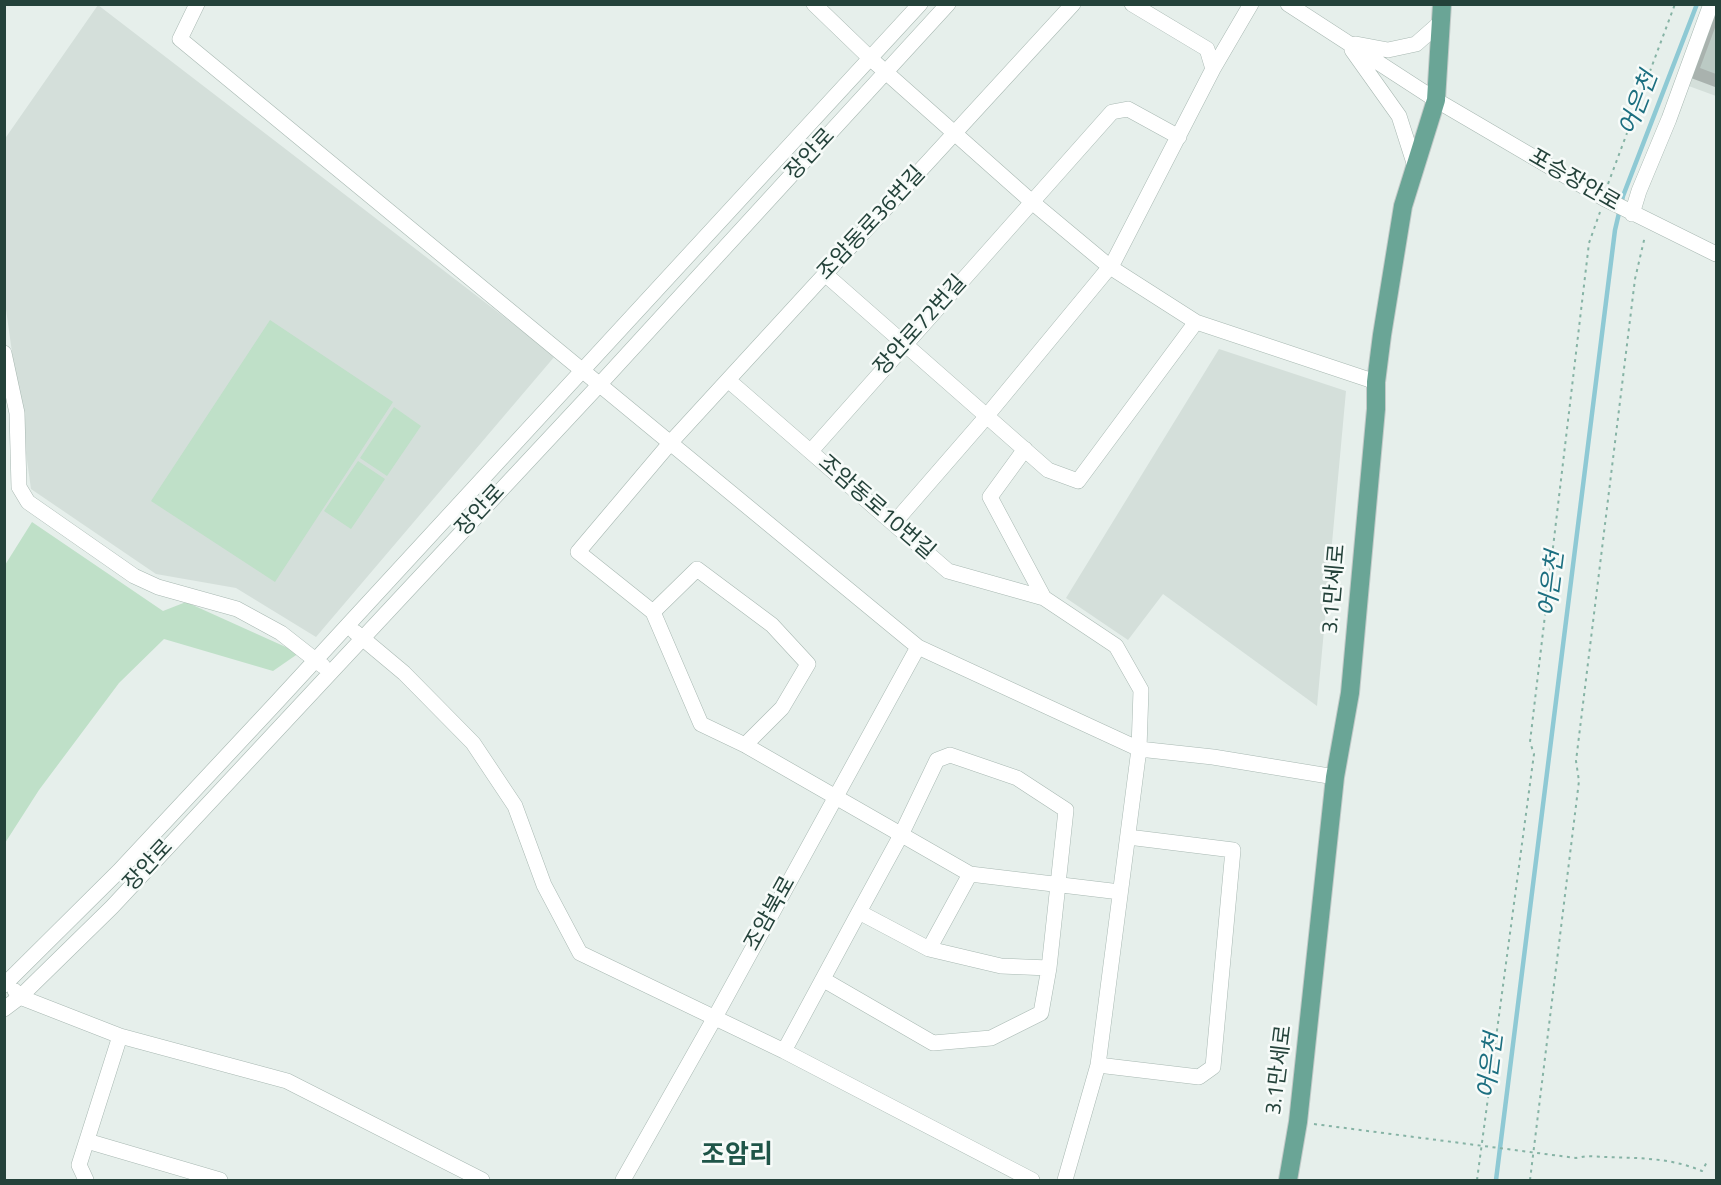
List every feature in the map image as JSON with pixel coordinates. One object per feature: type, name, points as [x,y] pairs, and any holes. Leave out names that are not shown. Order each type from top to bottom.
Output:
[{"type":"main road","name":"3.1만세로","points":[[1288,1180],[1298,1122],[1335,777],[1350,693],[1376,409],[1376,382],[1403,206],[1436,100],[1442,14]]},
{"type":"street","points":[[197,4],[180,39],[918,647],[1139,749],[1213,757],[1335,777]]},
{"type":"street","points":[[814,4],[871,59],[1032,202],[1110,267],[1196,322],[1376,382]]},
{"type":"street","name":"장안로","points":[[6,984],[126,863],[348,627],[920,4]]},
{"type":"street","name":"장안로","points":[[4,1009],[20,997],[112,907],[600,384],[948,4]]},
{"type":"street","name":"조암동로36번길","points":[[653,612],[578,552],[670,442],[1073,4]]},
{"type":"street","points":[[1132,4],[1207,49],[1213,69]]},
{"type":"street","points":[[894,523],[1110,267],[1213,69],[1251,4]]},
{"type":"street","name":"포승장안로","points":[[1288,4],[1436,100],[1610,202],[1716,254]]},
{"type":"street","points":[[1631,214],[1711,4]]},
{"type":"street","points":[[1347,42],[1388,50],[1416,44],[1442,14]]},
{"type":"street","points":[[1347,42],[1399,116],[1415,166]]},
{"type":"street","name":"장안로72번길","points":[[811,451],[1112,112],[1128,109],[1179,137]]},
{"type":"street","points":[[825,274],[1048,470],[1078,481],[1196,322]]},
{"type":"street","points":[[4,353],[17,413],[19,487],[28,502],[134,576],[158,587],[237,609],[281,633],[330,672]]},
{"type":"street","name":"조암동로10번길","points":[[728,380],[948,571],[1044,598],[1116,646],[1141,690],[1139,749],[1098,1065],[1065,1180]]},
{"type":"street","name":"조암동로10번길","points":[[1025,449],[990,497],[1044,598]]},
{"type":"street","points":[[745,745],[782,708],[808,663],[772,625],[697,569],[653,612],[701,724],[745,745],[970,874],[1120,892]]},
{"type":"street","points":[[348,627],[404,673],[473,743],[515,806],[544,885],[580,952],[784,1051],[1032,1180]]},
{"type":"street","name":"조암북로","points":[[622,1180],[714,1019],[918,647]]},
{"type":"street","points":[[784,1051],[901,835],[937,760],[950,755],[1017,778],[1066,810],[1049,968],[1041,1013],[991,1038],[933,1043],[824,980]]},
{"type":"street","points":[[1098,1065],[1199,1077],[1213,1067],[1233,850],[1128,837]]},
{"type":"street","points":[[929,949],[970,874]]},
{"type":"street","points":[[860,912],[929,949],[1001,966],[1049,968]]},
{"type":"street","points":[[6,984],[20,997],[120,1036],[287,1081],[482,1180]]},
{"type":"street","points":[[86,1180],[79,1165],[120,1036]]},
{"type":"street","points":[[87,1141],[203,1178],[220,1180]]},
{"type":"path","points":[[1477,1180],[1534,754],[1530,742],[1589,243],[1610,202],[1609,179],[1675,4]]},
{"type":"path","points":[[1530,1180],[1579,781],[1577,749],[1635,279],[1649,222]]},
{"type":"path","points":[[1298,1122],[1576,1158],[1587,1156],[1658,1159],[1681,1163],[1702,1171],[1708,1160]]},
{"type":"shaded area","points":[[98,5],[555,356],[316,637],[236,588],[156,574],[31,489],[5,302],[4,140]]},
{"type":"shaded area","points":[[1716,5],[1716,96],[1686,85]]},
{"type":"shaded area","points":[[1219,349],[1346,391],[1317,706],[1163,594],[1128,640],[1066,598]]},
{"type":"green space","points":[[270,320],[393,402],[275,582],[151,501]]},
{"type":"green space","points":[[394,407],[421,426],[387,476],[360,458]]},
{"type":"green space","points":[[358,461],[385,479],[351,529],[324,511]]},
{"type":"green space","points":[[32,522],[163,611],[186,602],[299,653],[273,671],[164,639],[119,683],[39,790],[5,843],[5,565]]},
{"type":"building","points":[[1716,25],[1716,74],[1700,68]]},
{"type":"waterway","name":"어은천","points":[[1496,1180],[1615,230],[1623,196],[1697,4]]},
{"type":"district","name":"조암리","points":[[737,1157]]}]
